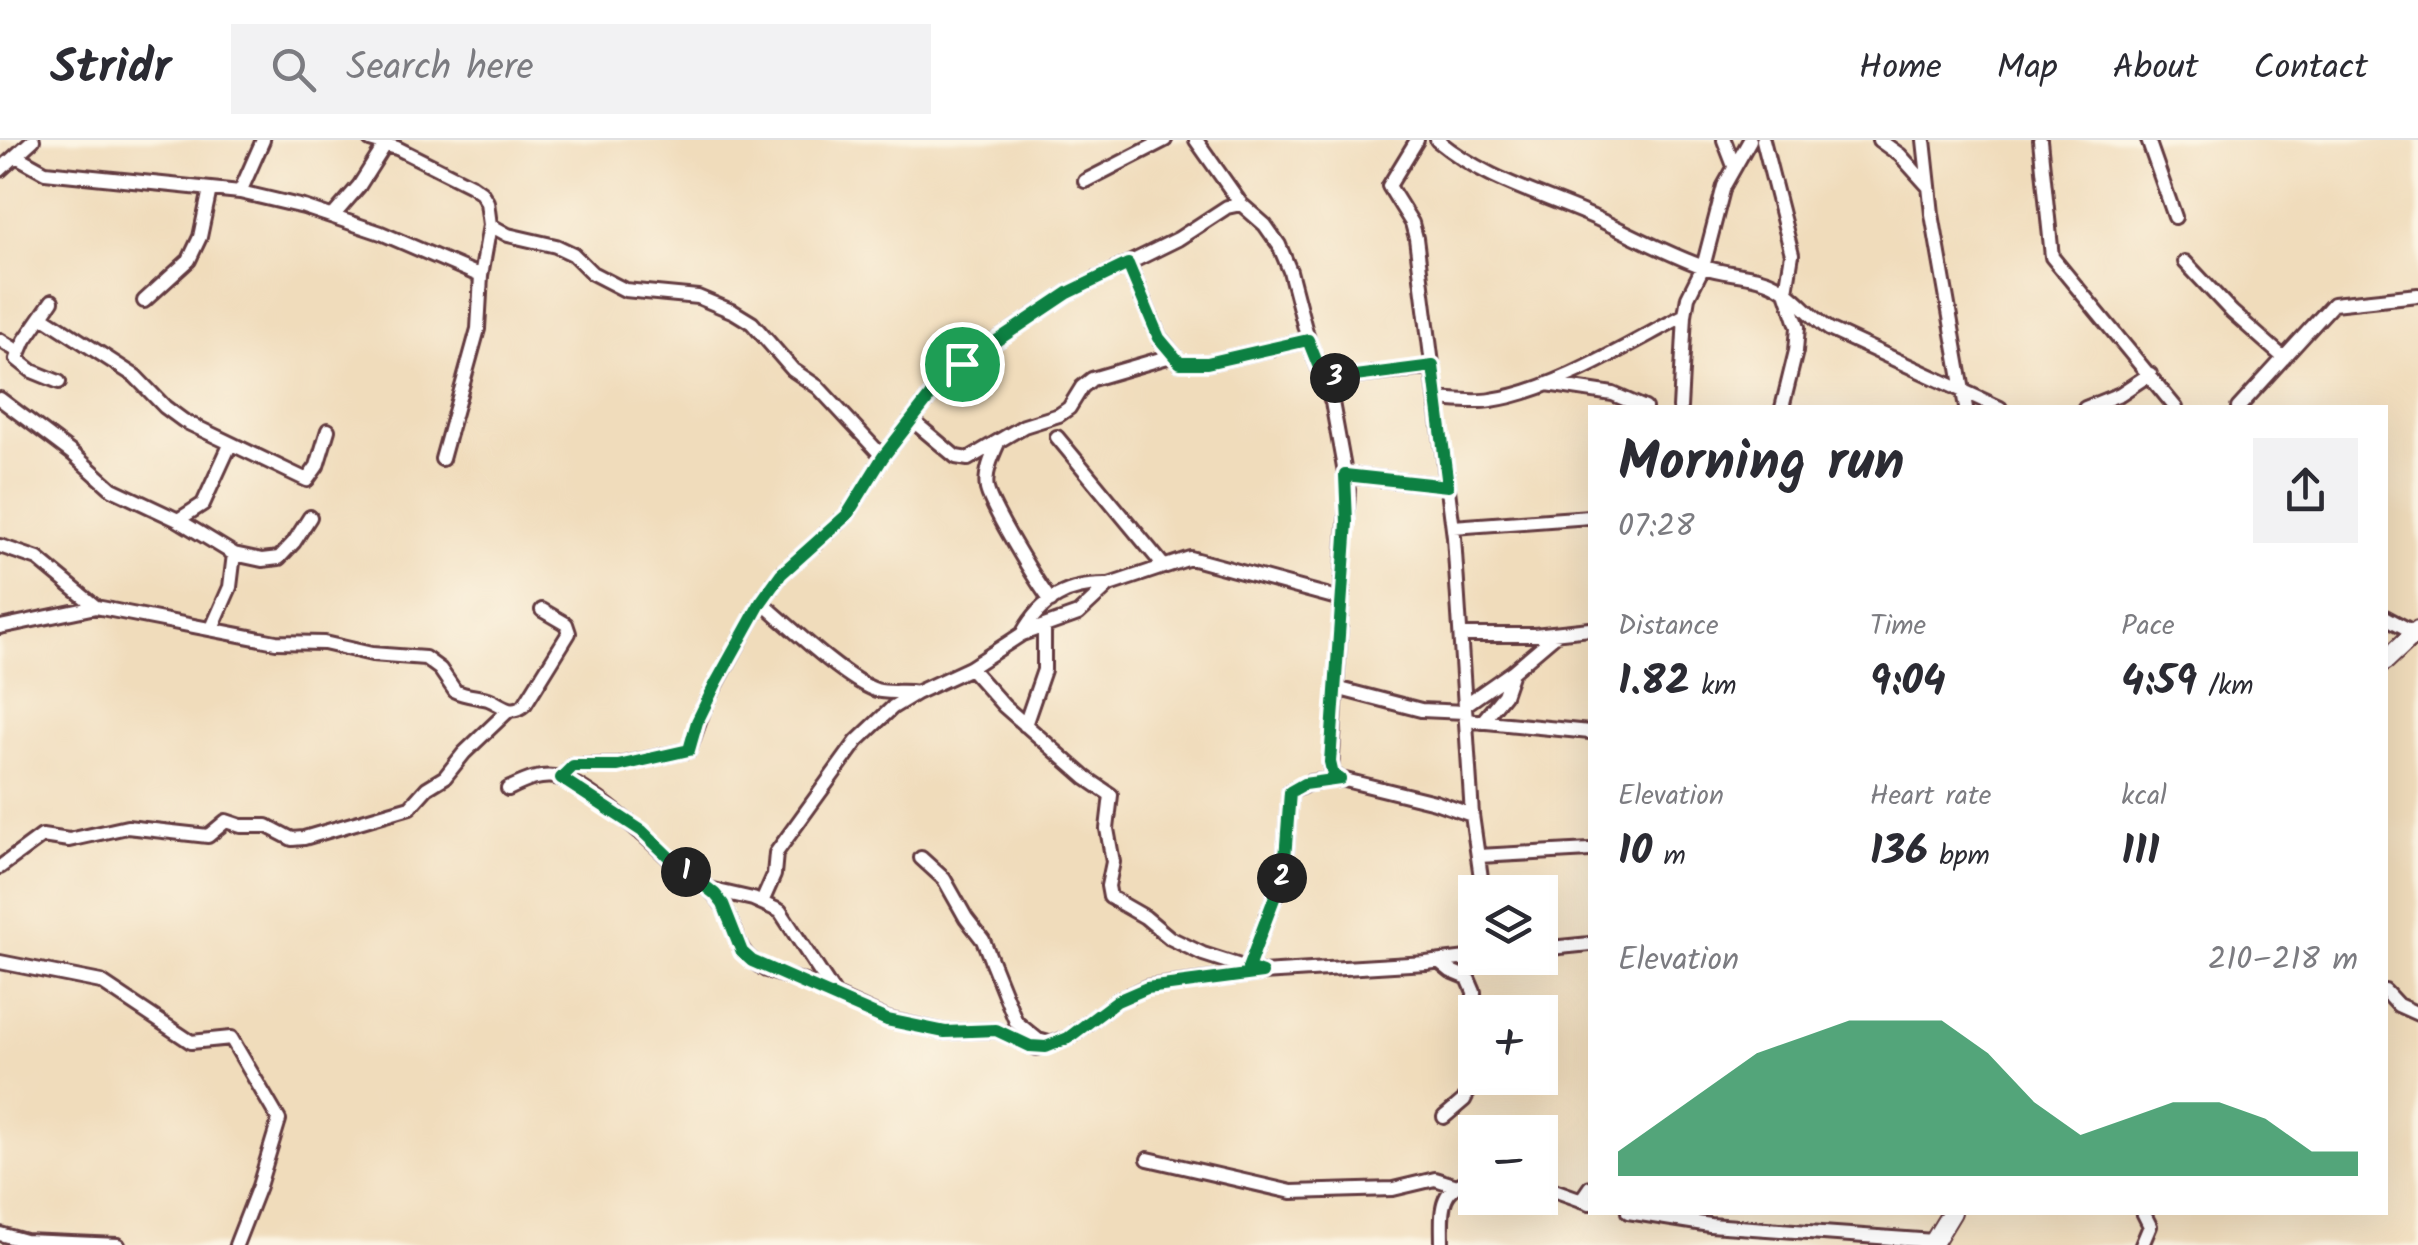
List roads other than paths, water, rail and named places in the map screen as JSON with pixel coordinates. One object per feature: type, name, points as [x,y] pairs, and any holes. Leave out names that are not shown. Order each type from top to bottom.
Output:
[{"type":"main road","points":[[2388,658],[2416,632]]},
{"type":"main road","points":[[1933,1243],[1950,1215]]},
{"type":"street","points":[[0,170],[33,140]]},
{"type":"street","points":[[240,192],[263,140]]},
{"type":"street","points":[[370,140],[481,192],[487,202],[490,225],[481,276],[478,329],[442,459]]},
{"type":"street","points":[[1085,181],[1164,140]]},
{"type":"street","points":[[1196,140],[1241,204],[1253,212],[1279,245],[1338,430],[1347,522],[1330,762],[1333,775],[1472,815]]},
{"type":"street","points":[[1417,140],[1389,186],[1412,223],[1416,238],[1453,527],[1472,815],[1482,875]]},
{"type":"street","points":[[1437,140],[1489,176],[1583,212],[1666,253],[1703,267],[1764,280],[1786,291],[1808,315],[1830,329],[1993,405]]},
{"type":"street","points":[[1724,140],[1734,166]]},
{"type":"street","points":[[1680,405],[1688,297],[1703,267],[1716,206],[1750,140]]},
{"type":"street","points":[[1764,140],[1792,254],[1786,291],[1798,327],[1783,405]]},
{"type":"street","points":[[1879,140],[1900,155],[1928,186]]},
{"type":"street","points":[[1924,140],[1928,186],[1966,405]]},
{"type":"street","points":[[2040,140],[2052,258],[2174,405]]},
{"type":"street","points":[[2148,140],[2175,217]]},
{"type":"street","points":[[333,216],[360,186],[385,145]]},
{"type":"street","points":[[16,156],[45,172],[240,192],[333,216],[481,276]]},
{"type":"street","points":[[144,301],[189,260],[203,228],[210,189]]},
{"type":"street","points":[[561,778],[573,766],[618,766],[689,750],[710,694],[761,602],[781,574],[847,515],[883,457],[941,382],[1068,293],[1178,238],[1227,207],[1241,204]]},
{"type":"street","points":[[490,225],[508,235],[573,254],[592,273],[625,290],[698,298],[734,312],[752,323],[794,370],[818,387],[883,457]]},
{"type":"street","points":[[2186,262],[2232,312],[2284,358]]},
{"type":"street","points":[[1128,264],[1159,338],[1180,363],[1192,365],[1308,340]]},
{"type":"street","points":[[2241,405],[2333,304],[2418,294]]},
{"type":"street","points":[[52,301],[16,359],[59,382]]},
{"type":"street","points":[[1437,398],[1490,400],[1544,383],[1612,354],[1684,315]]},
{"type":"street","points":[[42,316],[135,376],[184,422],[307,480],[317,466],[328,430]]},
{"type":"street","points":[[0,340],[19,352]]},
{"type":"street","points":[[913,421],[937,444],[962,459],[976,456],[1024,426],[1069,408],[1092,379],[1172,356]]},
{"type":"street","points":[[1324,380],[1433,366]]},
{"type":"street","points":[[2092,405],[2120,394],[2150,374]]},
{"type":"street","points":[[1544,383],[1613,394],[1638,405]]},
{"type":"street","points":[[0,400],[73,454],[112,489],[178,520],[234,554],[262,560],[278,558],[310,517]]},
{"type":"street","points":[[1057,437],[1163,565]]},
{"type":"street","points":[[999,440],[988,470],[988,493],[1039,586],[1051,600]]},
{"type":"street","points":[[178,520],[203,504],[230,445]]},
{"type":"street","points":[[1345,475],[1448,486]]},
{"type":"street","points":[[1453,527],[1588,517]]},
{"type":"street","points":[[0,546],[38,559],[96,607]]},
{"type":"street","points":[[212,628],[230,587],[234,554]]},
{"type":"street","points":[[1022,634],[1051,600],[1079,585],[1109,585],[1190,558],[1340,598]]},
{"type":"street","points":[[762,902],[774,876],[774,857],[871,726],[916,693],[970,668],[1022,634],[1078,614],[1109,585]]},
{"type":"street","points":[[761,602],[820,652],[869,686],[916,693]]},
{"type":"street","points":[[0,627],[96,607],[292,644],[324,643],[372,654],[425,658],[440,669],[454,690],[491,700],[509,710],[520,710],[570,630],[542,610]]},
{"type":"street","points":[[2388,618],[2416,632]]},
{"type":"street","points":[[1025,724],[1044,670],[1044,627]]},
{"type":"street","points":[[1461,636],[1588,629]]},
{"type":"street","points":[[1465,712],[1558,632]]},
{"type":"street","points":[[970,668],[1025,724],[1111,796],[1107,830],[1113,862],[1110,897],[1170,938],[1255,971]]},
{"type":"street","points":[[1482,722],[1504,696],[1512,672]]},
{"type":"street","points":[[1336,688],[1421,710],[1465,712],[1482,722],[1588,732]]},
{"type":"street","points":[[0,867],[42,836],[69,840],[127,827],[208,836],[226,821],[267,826],[296,839],[356,825],[412,805],[427,788],[445,777],[464,752],[509,710]]},
{"type":"street","points":[[508,790],[530,778],[561,778],[642,831],[706,888],[723,904],[742,952],[766,970],[805,982],[866,1012],[945,1032],[996,1030],[1037,1048],[1055,1045],[1117,1001],[1147,988],[1255,971],[1458,959]]},
{"type":"street","points":[[1255,971],[1284,872],[1290,792],[1304,784],[1340,779]]},
{"type":"street","points":[[1479,856],[1588,850]]},
{"type":"street","points":[[921,858],[944,879],[956,904],[982,940],[1016,1022],[1038,1040],[1055,1045]]},
{"type":"street","points":[[706,888],[762,902],[787,918],[836,998]]},
{"type":"street","points":[[1558,948],[1588,944]]},
{"type":"street","points":[[0,962],[101,982],[190,1042],[230,1037],[280,1120],[260,1186],[236,1245]]},
{"type":"street","points":[[1440,962],[1468,978],[1474,992],[1472,1084],[1464,1100],[1444,1117]]},
{"type":"street","points":[[2388,994],[2398,1005],[2418,1014]]},
{"type":"street","points":[[1148,1159],[1292,1192],[1393,1189],[1435,1179],[1458,1184]]},
{"type":"street","points":[[1442,1245],[1445,1200],[1454,1185]]},
{"type":"street","points":[[1558,1191],[1585,1202]]},
{"type":"street","points":[[1647,1215],[1710,1225],[1933,1243]]},
{"type":"street","points":[[2142,1245],[2150,1230],[2144,1215]]},
{"type":"street","points":[[0,1234],[25,1241],[118,1245]]}]
